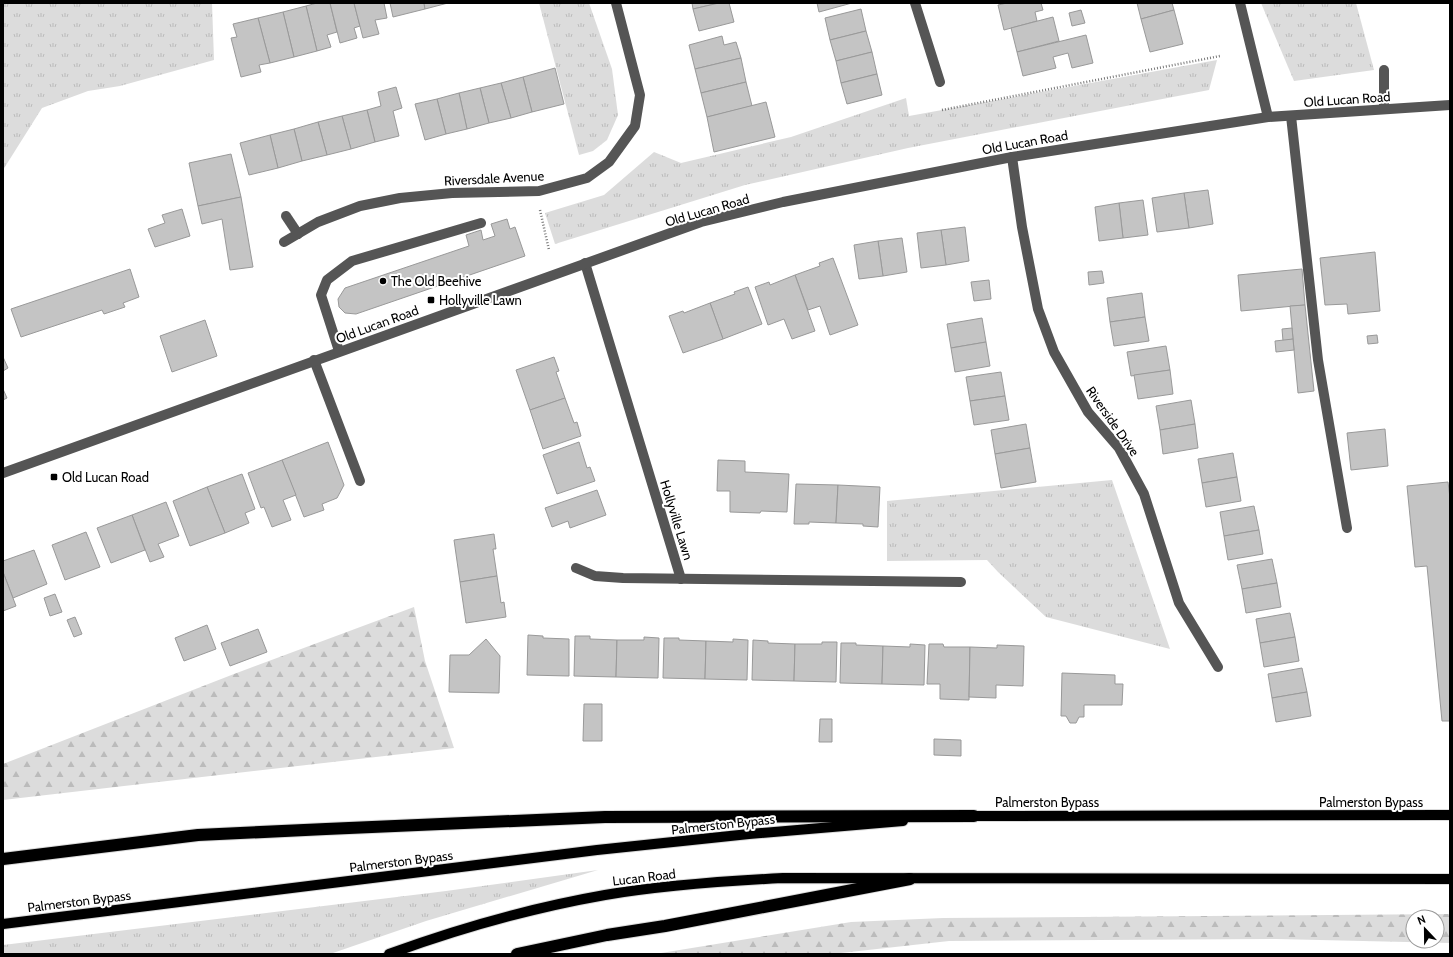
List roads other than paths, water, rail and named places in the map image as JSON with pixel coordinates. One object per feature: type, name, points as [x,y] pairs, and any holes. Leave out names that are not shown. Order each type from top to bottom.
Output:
[{"type":"highway","points":[[3,859],[198,835],[326,829],[605,817],[974,816]]},
{"type":"highway","points":[[517,954],[607,935],[910,879]]},
{"type":"main road","name":"Palmerston Bypass","points":[[3,924],[597,850],[749,834],[974,816],[1450,815]]},
{"type":"main road","name":"Lucan Road","points":[[389,954],[441,935],[495,919],[606,895],[664,887],[776,878],[910,879]]},
{"type":"main road","points":[[910,879],[1450,879]]},
{"type":"street","name":"Riversdale Avenue","points":[[284,242],[318,222],[360,206],[400,198],[452,193],[539,190],[586,178],[604,166],[609,162],[635,126],[640,95],[616,3]]},
{"type":"street","points":[[915,3],[940,82]]},
{"type":"street","points":[[1240,3],[1268,117]]},
{"type":"street","points":[[1384,70],[1384,109]]},
{"type":"street","name":"Old Lucan Road","points":[[3,473],[701,222],[791,201],[1012,157],[1268,117],[1450,106]]},
{"type":"street","points":[[1291,116],[1318,360],[1347,528]]},
{"type":"street","name":"Riverside Drive","points":[[1012,157],[1022,227],[1038,309],[1054,352],[1088,412],[1119,448],[1144,494],[1179,603],[1218,667]]},
{"type":"street","points":[[286,216],[298,234]]},
{"type":"street","points":[[339,351],[321,295],[327,280],[352,261],[481,223]]},
{"type":"street","name":"Hollyville Lawn","points":[[585,263],[681,579]]},
{"type":"street","points":[[314,360],[360,481]]},
{"type":"street","name":"Hollyville Lawn","points":[[576,568],[595,576],[681,579],[961,582]]},
{"type":"place","name":"The Old Beehive","points":[[383,281]]},
{"type":"place","name":"Hollyville Lawn","points":[[431,300]]},
{"type":"place","name":"Old Lucan Road","points":[[54,477]]}]
